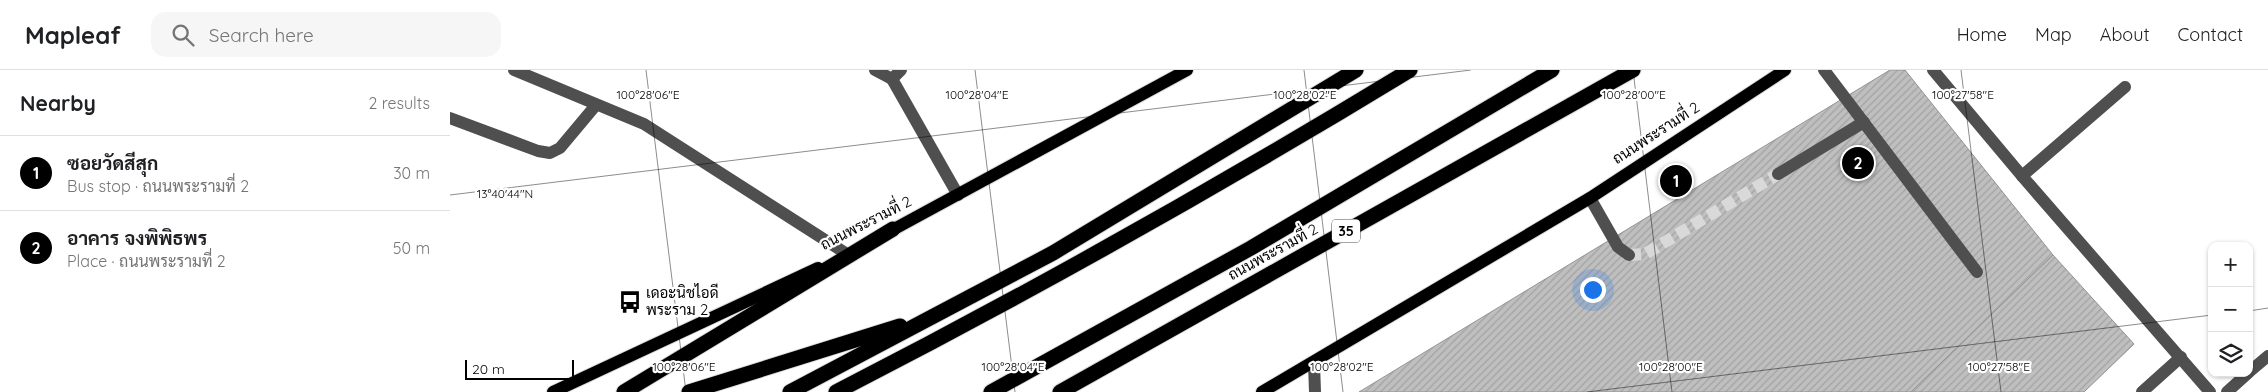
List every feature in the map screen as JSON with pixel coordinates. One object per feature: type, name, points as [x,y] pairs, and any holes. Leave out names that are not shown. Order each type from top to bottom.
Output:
[{"type":"highway","points":[[790,392],[1052,253],[1356,70]]},
{"type":"highway","points":[[836,392],[913,352],[1215,186],[1410,70]]},
{"type":"highway","points":[[991,392],[1251,248],[1552,70]]},
{"type":"highway","name":"ถนนพระรามที่ 2","points":[[1060,392],[1633,70]]},
{"type":"highway","points":[[624,392],[893,229]]},
{"type":"highway","points":[[689,392],[935,316]]},
{"type":"main road","name":"ถนนพระรามที่ 2","points":[[553,392],[847,254],[1187,70]]},
{"type":"main road","name":"ถนนพระรามที่ 2","points":[[1262,392],[1314,363],[1590,198],[1785,70]]},
{"type":"street","points":[[514,70],[644,124],[847,254]]},
{"type":"street","points":[[875,70],[896,75],[958,195]]},
{"type":"street","points":[[1824,70],[1977,272]]},
{"type":"street","points":[[1933,70],[2022,176],[2210,392]]},
{"type":"street","points":[[2022,176],[2125,87]]},
{"type":"street","points":[[450,118],[550,154],[560,148],[596,105]]},
{"type":"street","points":[[1778,174],[1864,122]]},
{"type":"street","points":[[1590,198],[1618,247],[1629,255]]},
{"type":"street","points":[[2253,369],[2268,356]]},
{"type":"street","points":[[2142,392],[2181,357]]},
{"type":"street","points":[[1314,363],[1315,392]]},
{"type":"street","points":[[2227,392],[2244,377]]},
{"type":"building","points":[[1890,70],[1905,70],[2053,255],[1911,392],[1359,392]]},
{"type":"building","points":[[2053,255],[2134,344],[2084,392],[1911,392]]},
{"type":"tunnel","points":[[1629,255],[1645,254],[1778,174]]},
{"type":"place","name":"อาคาร จงพิพิธพร","points":[[1858,163]]},
{"type":"place","name":"ซอยวัดสีสุก","points":[[1676,181]]},
{"type":"place","name":"เดอะนิชไอดี พระราม 2","points":[[630,302]]}]
